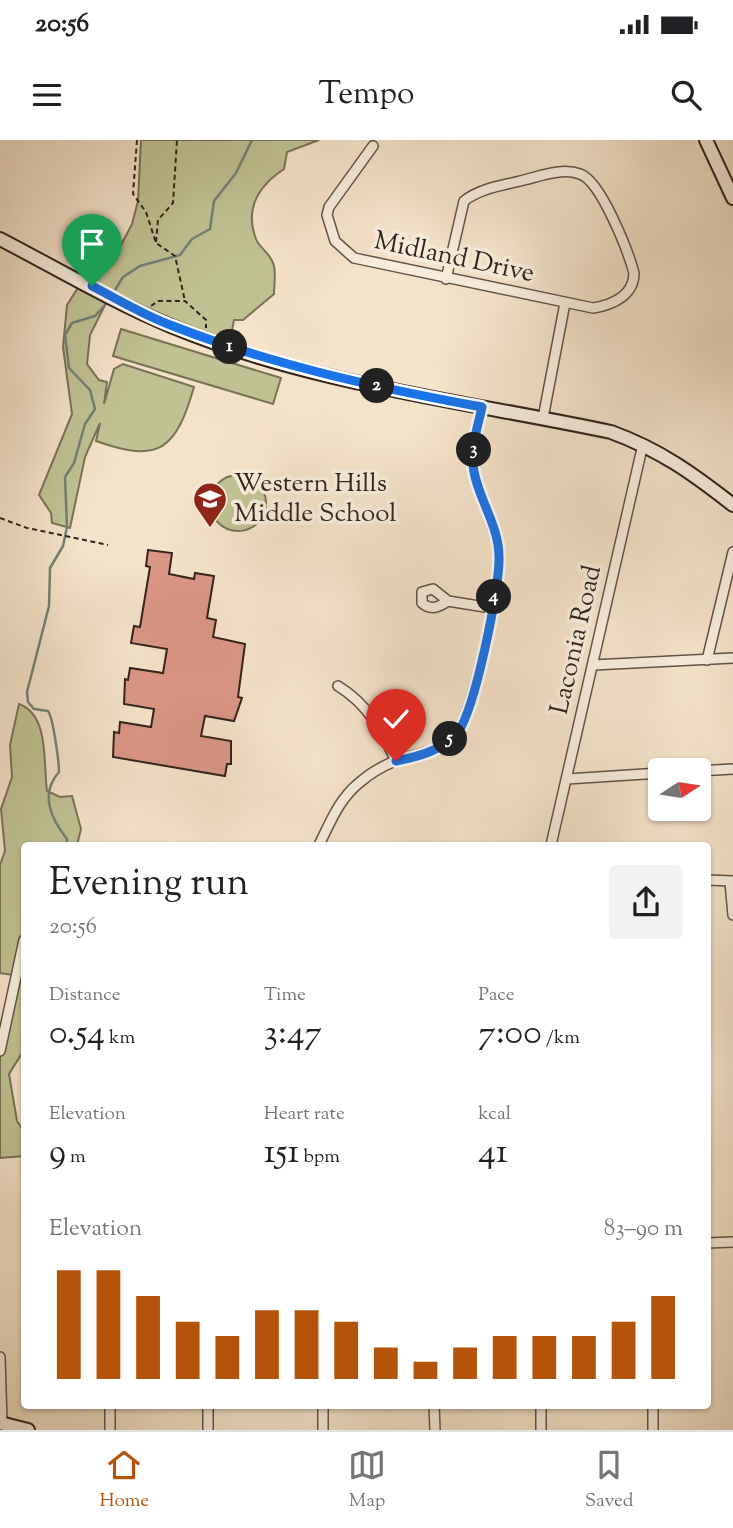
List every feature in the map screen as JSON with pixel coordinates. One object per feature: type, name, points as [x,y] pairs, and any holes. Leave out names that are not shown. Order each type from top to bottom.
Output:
[{"type":"main road","points":[[706,140],[733,198]]},
{"type":"main road","points":[[0,239],[143,312],[208,340],[342,378],[611,432],[677,461],[733,505]]},
{"type":"main road","points":[[1,1423],[28,1430]]},
{"type":"street","name":"Midland Drive","points":[[373,146],[328,207],[327,215],[335,241],[354,258],[565,303],[543,418]]},
{"type":"street","points":[[446,279],[460,214],[469,197],[480,191],[556,172],[581,174],[599,193],[630,259],[634,279],[625,295],[604,306],[565,303]]},
{"type":"street","points":[[321,842],[346,794],[371,774],[396,761],[420,756],[449,741],[459,731],[471,701],[497,584],[499,555],[495,530],[473,466],[474,440],[482,407]]},
{"type":"street","name":"Laconia Road","points":[[552,842],[643,444]]},
{"type":"street","points":[[707,660],[733,552]]},
{"type":"street","points":[[448,601],[491,608]]},
{"type":"street","points":[[593,665],[733,658]]},
{"type":"street","points":[[338,686],[359,699],[376,720],[396,761]]},
{"type":"street","points":[[711,770],[733,769]]},
{"type":"street","points":[[567,779],[648,774]]},
{"type":"street","points":[[711,880],[731,881],[733,915]]},
{"type":"street","points":[[0,1051],[21,954]]},
{"type":"street","points":[[711,1243],[733,1242]]},
{"type":"street","points":[[0,1357],[1,1423]]},
{"type":"street","points":[[110,1409],[110,1430]]},
{"type":"street","points":[[208,1409],[208,1430]]},
{"type":"street","points":[[323,1409],[323,1430]]},
{"type":"street","points":[[434,1409],[435,1430]]},
{"type":"street","points":[[541,1409],[541,1430]]},
{"type":"street","points":[[653,1409],[653,1430]]},
{"type":"path","points":[[138,140],[133,194],[146,212],[156,243],[175,257],[186,301],[206,320],[208,340]]},
{"type":"path","points":[[156,243],[158,220],[173,203],[177,140]]},
{"type":"path","points":[[143,312],[158,302],[186,301]]},
{"type":"path","points":[[0,517],[108,545]]},
{"type":"green space","points":[[141,140],[319,140],[287,152],[284,169],[268,182],[256,198],[253,228],[256,239],[274,266],[274,294],[243,320],[234,320],[229,346],[109,297],[90,335],[87,364],[99,380],[107,382],[104,404],[114,369],[123,364],[194,387],[180,425],[162,446],[136,451],[96,441],[100,423],[85,457],[70,528],[52,523],[51,513],[39,495],[72,414],[63,347],[67,305],[81,283],[87,283],[100,262],[117,253],[132,224],[138,201]]},
{"type":"green space","points":[[121,329],[281,378],[273,404],[113,356]]},
{"type":"green space","points":[[232,475],[244,475],[254,479],[262,487],[266,503],[262,519],[254,527],[244,531],[232,531],[222,527],[214,519],[210,509],[210,497],[214,487],[222,479]]},
{"type":"green space","points":[[19,704],[29,710],[40,730],[45,755],[47,791],[60,797],[72,796],[81,829],[78,842],[21,842],[21,1055],[9,1074],[17,1121],[21,1127],[21,1156],[0,1158],[0,1036],[13,975],[0,973],[0,865],[5,851],[1,809],[12,777],[10,745]]},
{"type":"building","name":"Western Hills Middle School","points":[[148,550],[172,553],[169,574],[194,579],[195,573],[214,576],[207,618],[216,620],[213,637],[245,644],[238,697],[242,698],[234,721],[205,716],[201,736],[231,741],[231,764],[227,764],[225,776],[113,757],[114,732],[119,733],[120,722],[151,727],[154,709],[124,704],[125,679],[128,680],[130,668],[163,673],[167,649],[131,643],[134,626],[140,627],[150,567],[146,566]]},
{"type":"waterway","points":[[115,290],[123,277],[140,266],[180,255],[192,239],[210,229],[214,201],[236,173],[252,140]]},
{"type":"waterway","points":[[67,842],[50,807],[50,789],[59,772],[52,722],[48,711],[34,709],[28,702],[27,692],[49,606],[50,568],[63,546],[67,527],[65,477],[74,463],[85,424],[95,409],[90,390],[69,368],[65,335],[72,323],[95,316],[105,305]]},
{"type":"place","name":"Western Hills Middle School","points":[[210,529]]},
{"type":"route","points":[[92,286],[169,325],[218,343],[342,378],[482,407],[474,440],[473,466],[495,530],[499,555],[497,584],[471,701],[459,731],[449,741],[420,756],[396,761]]}]
